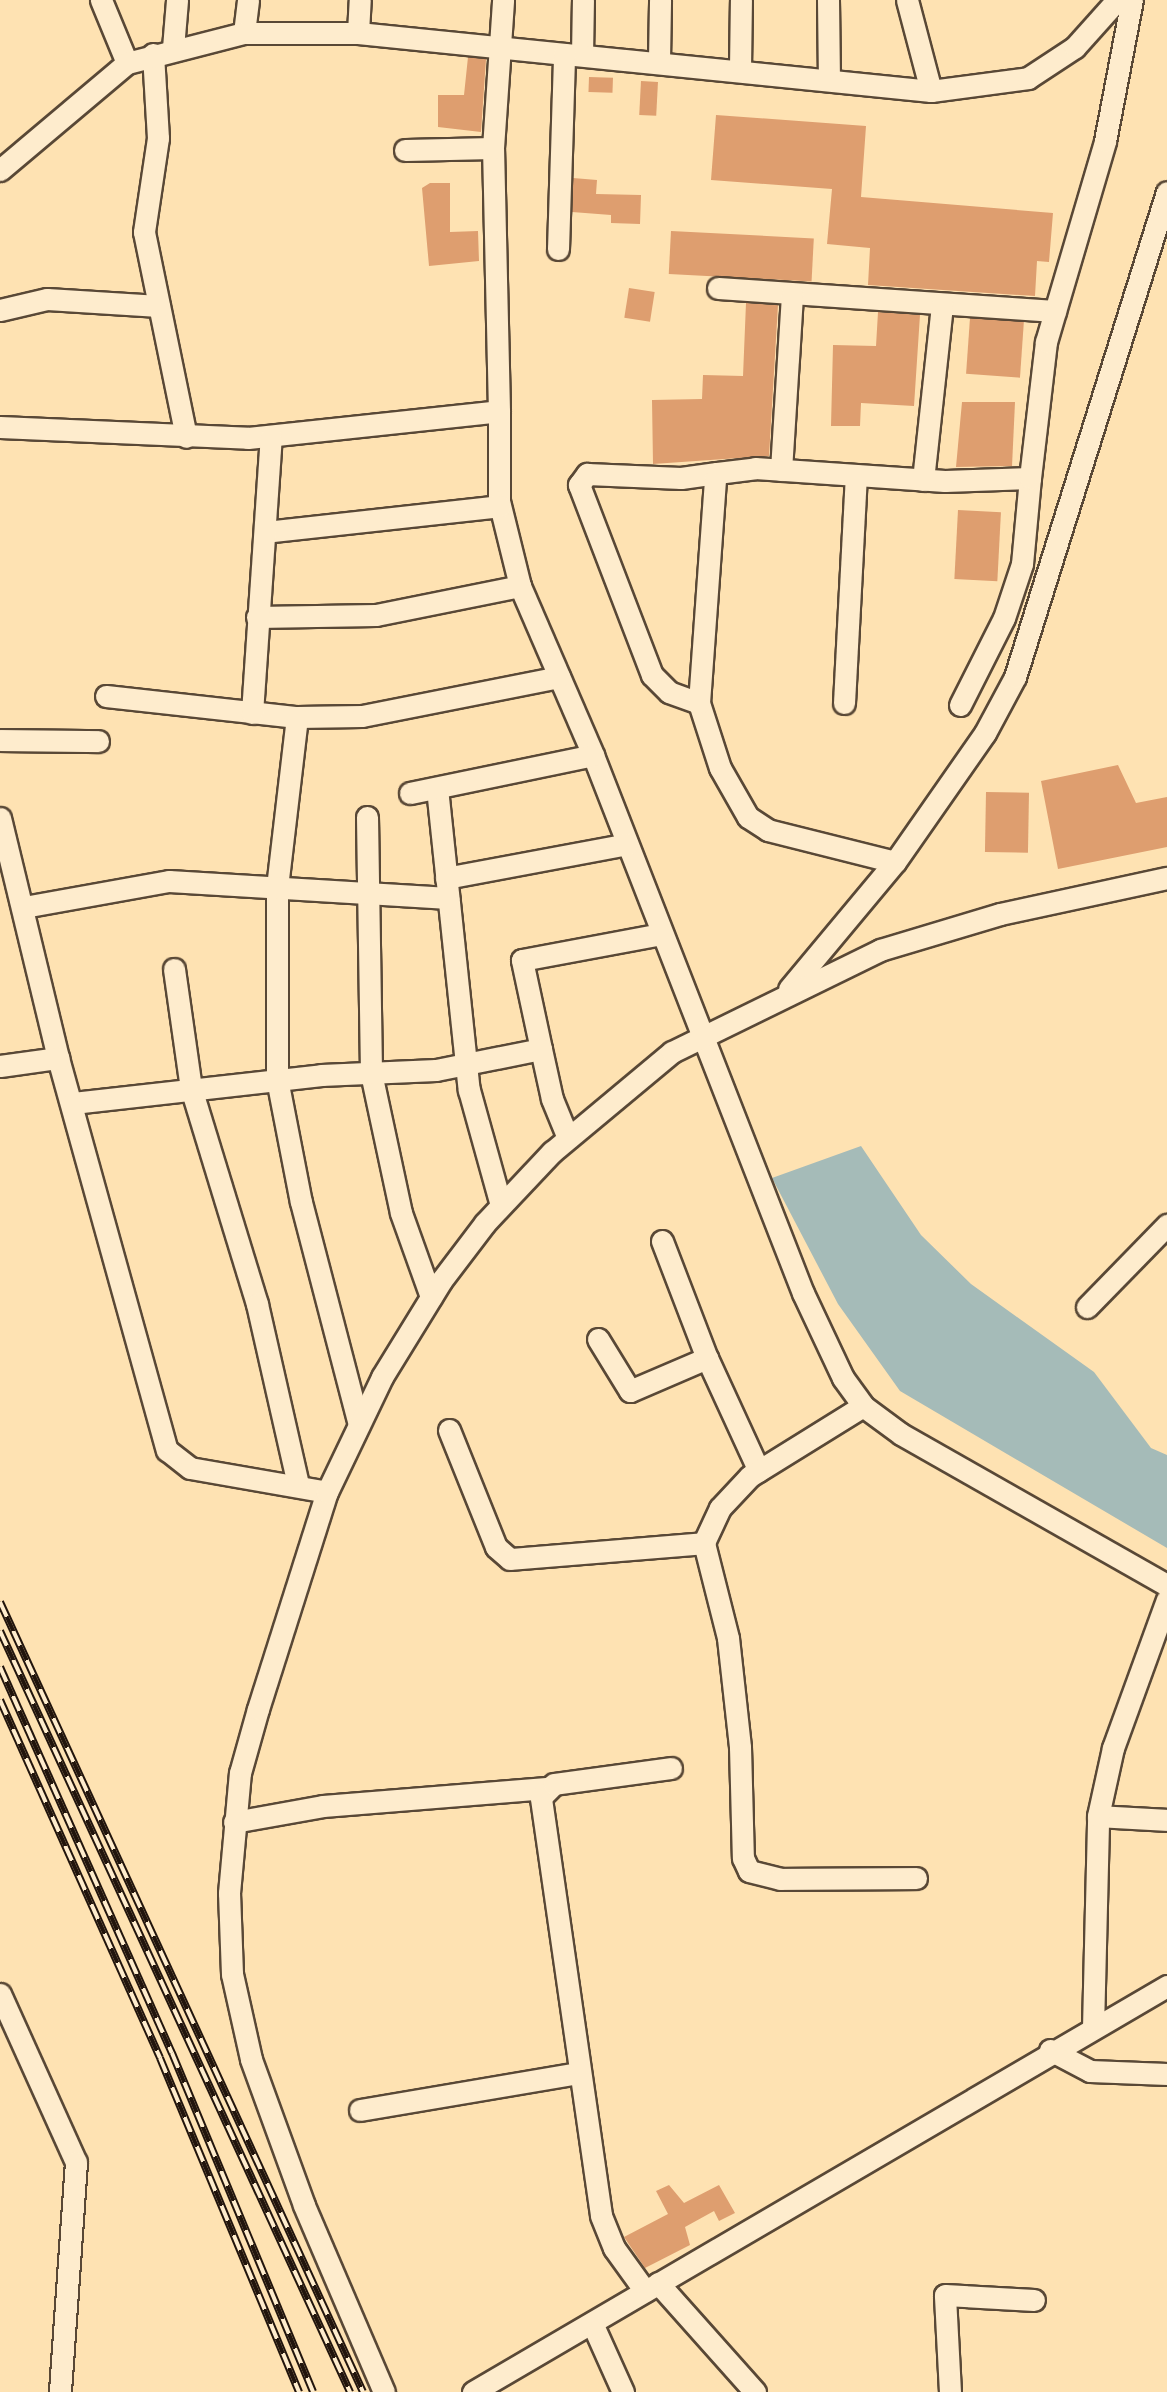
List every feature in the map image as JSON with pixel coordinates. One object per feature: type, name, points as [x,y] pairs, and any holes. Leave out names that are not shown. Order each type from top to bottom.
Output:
[{"type":"street","points":[[101,0],[127,63]]},
{"type":"street","points":[[177,0],[163,51],[158,138],[144,232],[186,437]]},
{"type":"street","points":[[244,33],[248,0]]},
{"type":"street","points":[[358,33],[360,0]]},
{"type":"street","points":[[503,0],[504,46],[493,148],[500,506],[520,586],[593,755],[699,1036],[825,1343],[863,1406],[901,1434],[1167,1585]]},
{"type":"street","points":[[558,249],[573,55],[583,0]]},
{"type":"street","points":[[659,60],[660,0]]},
{"type":"street","points":[[740,68],[741,0]]},
{"type":"street","points":[[828,0],[829,77]]},
{"type":"street","points":[[0,170],[127,63],[163,51],[244,33],[358,33],[829,77],[931,91],[1028,78],[1075,47],[1116,0]]},
{"type":"street","points":[[960,705],[1004,618],[1022,564],[1030,478],[1055,311],[1105,141],[1132,0]]},
{"type":"street","points":[[915,2],[931,91]]},
{"type":"street","points":[[405,150],[493,148]]},
{"type":"street","points":[[783,996],[895,862],[985,733],[1015,677],[1167,192]]},
{"type":"street","points":[[718,288],[1055,311]]},
{"type":"street","points":[[781,470],[792,294]]},
{"type":"street","points":[[0,310],[47,299],[159,306]]},
{"type":"street","points":[[923,480],[942,304]]},
{"type":"street","points":[[0,427],[186,437],[271,437],[499,411]]},
{"type":"street","points":[[252,713],[271,437]]},
{"type":"street","points":[[699,703],[669,692],[652,675],[579,485],[587,474],[681,478],[717,473],[781,470],[923,480],[1030,478]]},
{"type":"street","points":[[717,473],[699,703],[720,768],[748,817],[797,841],[895,862]]},
{"type":"street","points":[[844,703],[856,475]]},
{"type":"street","points":[[265,532],[500,506]]},
{"type":"street","points":[[257,617],[385,614],[520,586]]},
{"type":"street","points":[[106,696],[297,717],[399,712],[559,677]]},
{"type":"street","points":[[297,717],[277,887],[277,1079],[301,1202],[359,1424]]},
{"type":"street","points":[[0,740],[98,741]]},
{"type":"street","points":[[410,793],[593,755]]},
{"type":"street","points":[[437,788],[466,1065],[477,1133],[501,1205]]},
{"type":"street","points":[[367,817],[372,1073],[401,1213],[431,1297]]},
{"type":"street","points":[[0,818],[24,907],[58,1058],[73,1103],[167,1450],[190,1468],[327,1492]]},
{"type":"street","points":[[24,907],[150,882],[367,893],[447,888],[627,844]]},
{"type":"street","points":[[384,2392],[304,2205],[251,2059],[232,1974],[234,1822],[254,1721],[327,1492],[359,1424],[431,1297],[501,1205],[568,1138],[672,1052],[699,1036],[783,996],[930,933],[1167,878]]},
{"type":"street","points":[[568,1138],[552,1099],[522,960],[661,934]]},
{"type":"street","points":[[174,969],[191,1088],[257,1304],[298,1485]]},
{"type":"street","points":[[73,1103],[277,1079],[466,1065],[541,1049]]},
{"type":"street","points":[[0,1066],[58,1058]]},
{"type":"street","points":[[1087,1307],[1167,1225]]},
{"type":"street","points":[[662,1241],[707,1358],[759,1471]]},
{"type":"street","points":[[598,1339],[630,1391],[707,1358]]},
{"type":"street","points":[[863,1406],[759,1471],[726,1500],[704,1543],[728,1639],[740,1746],[743,1858],[749,1871],[780,1879],[916,1878]]},
{"type":"street","points":[[449,1430],[496,1547],[510,1559],[704,1543]]},
{"type":"street","points":[[1093,2028],[1098,1816],[1113,1748],[1167,1600]]},
{"type":"street","points":[[234,1822],[323,1806],[546,1788],[671,1768]]},
{"type":"street","points":[[546,1788],[541,1809],[601,2215],[614,2248],[755,2392]]},
{"type":"street","points":[[1098,1816],[1167,1821]]},
{"type":"street","points":[[483,2389],[1050,2050],[1167,1986]]},
{"type":"street","points":[[0,1994],[76,2162],[60,2392]]},
{"type":"street","points":[[1050,2050],[1090,2071],[1167,2074]]},
{"type":"street","points":[[360,2110],[579,2073]]},
{"type":"street","points":[[950,2392],[945,2295],[1034,2300]]},
{"type":"street","points":[[593,2323],[623,2392]]},
{"type":"water","points":[[861,1146],[921,1235],[971,1284],[1094,1372],[1151,1448],[1167,1455],[1167,1548],[900,1391],[838,1304],[772,1178]]},
{"type":"building","points":[[468,57],[486,59],[481,132],[438,127],[438,95],[464,95]]},
{"type":"building","points":[[589,77],[613,78],[612,93],[588,92]]},
{"type":"building","points":[[641,81],[658,82],[656,116],[639,115]]},
{"type":"building","points":[[716,115],[866,126],[861,197],[1053,213],[1049,262],[1037,261],[1035,296],[868,285],[870,248],[827,244],[832,189],[711,180]]},
{"type":"building","points":[[573,178],[597,180],[596,194],[641,195],[640,224],[611,223],[611,215],[572,212]]},
{"type":"building","points":[[430,183],[450,183],[450,232],[478,231],[479,261],[429,266],[422,188]]},
{"type":"building","points":[[671,231],[814,238],[812,281],[669,274]]},
{"type":"building","points":[[629,288],[655,292],[650,322],[624,318]]},
{"type":"building","points":[[746,303],[778,305],[769,456],[653,464],[652,400],[702,399],[703,375],[743,376]]},
{"type":"building","points":[[878,312],[920,315],[914,406],[861,403],[860,426],[831,426],[833,345],[876,346]]},
{"type":"building","points":[[970,318],[1024,322],[1020,378],[966,374]]},
{"type":"building","points":[[962,402],[1015,402],[1012,466],[956,467]]},
{"type":"building","points":[[958,510],[1001,512],[997,581],[954,579]]},
{"type":"building","points":[[1118,765],[1136,803],[1167,797],[1167,847],[1058,869],[1041,781]]},
{"type":"building","points":[[986,792],[1029,793],[1028,853],[985,852]]},
{"type":"building","points":[[669,2185],[684,2203],[719,2185],[735,2213],[719,2221],[714,2211],[685,2227],[690,2245],[645,2268],[624,2237],[668,2214],[656,2191]]},
{"type":"railway","points":[[0,1602],[363,2392]]},
{"type":"railway","points":[[0,1631],[350,2392]]},
{"type":"railway","points":[[0,1667],[172,2053],[313,2392]]},
{"type":"railway","points":[[0,1700],[160,2058],[299,2392]]}]
